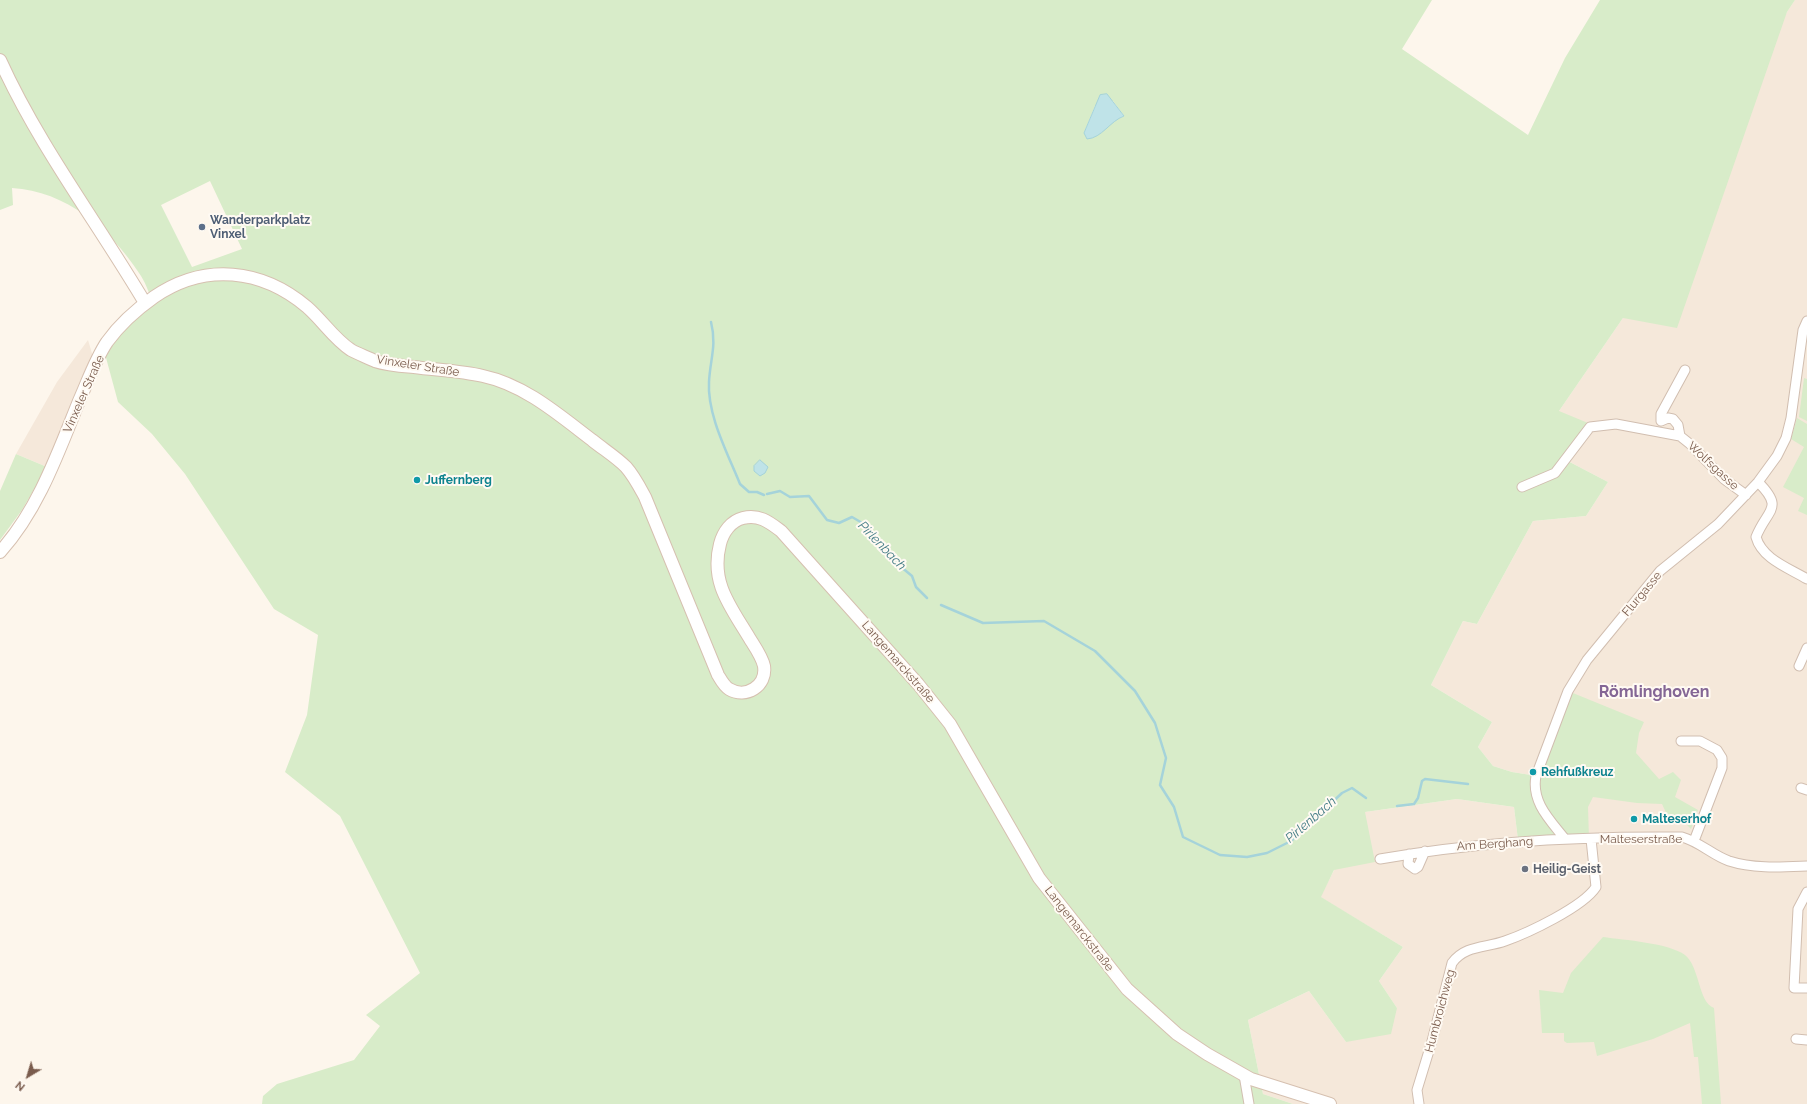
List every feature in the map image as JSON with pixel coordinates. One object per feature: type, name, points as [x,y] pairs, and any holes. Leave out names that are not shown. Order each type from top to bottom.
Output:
[{"type":"main road","points":[[0,60],[13,88],[46,148],[145,303]]},
{"type":"main road","name":"Vinxeler Straße","points":[[0,552],[15,535],[36,498],[58,452],[96,362],[108,342],[126,320],[145,303],[170,287],[188,280],[209,275],[246,276],[278,286],[310,309],[336,338],[351,350],[378,362],[485,376],[517,388],[534,397],[626,467],[636,481],[651,511]]},
{"type":"main road","name":"Langemarckstraße","points":[[651,511],[718,675],[729,689],[737,692],[752,691],[759,685],[763,677],[764,667],[759,654],[726,600],[720,584],[716,566],[721,537],[730,525],[738,519],[752,516],[766,520],[781,531],[918,684],[950,724],[1039,878],[1127,989],[1177,1034],[1206,1054],[1244,1075],[1330,1104]]},
{"type":"street","name":"Flurgasse","points":[[1565,839],[1540,807],[1534,785],[1568,691],[1576,675],[1660,571],[1718,524],[1758,482],[1777,456],[1786,438],[1803,330],[1807,321]]},
{"type":"street","points":[[1662,431],[1661,414],[1685,370]]},
{"type":"street","name":"Wolfsgasse","points":[[1661,421],[1668,418],[1673,419],[1678,425],[1680,436]]},
{"type":"street","name":"Wolfsgasse","points":[[1522,487],[1555,473],[1590,426],[1616,424],[1654,431],[1662,431],[1680,436],[1690,444],[1724,479],[1746,495]]},
{"type":"street","points":[[1758,482],[1769,493],[1773,500],[1771,510],[1756,537],[1762,552],[1807,579]]},
{"type":"street","points":[[1799,666],[1807,648]]},
{"type":"street","points":[[1681,741],[1700,740],[1717,750],[1722,758],[1722,768],[1694,841]]},
{"type":"street","name":"Malteserstraße","points":[[1565,839],[1673,837],[1694,841],[1728,861],[1744,865],[1807,866]]},
{"type":"street","name":"Am Berghang","points":[[1380,859],[1424,851],[1486,844],[1565,839]]},
{"type":"street","name":"Humbroichweg","points":[[1419,1104],[1417,1090],[1432,1041],[1452,963],[1457,956],[1467,950],[1503,942],[1531,931],[1581,902],[1592,893],[1596,887],[1591,839]]},
{"type":"street","points":[[1409,854],[1408,864],[1415,869],[1418,867],[1424,851]]},
{"type":"street","points":[[1807,892],[1798,909],[1794,988],[1807,988]]},
{"type":"street","points":[[1796,1039],[1807,1040]]},
{"type":"street","points":[[1244,1075],[1250,1104]]},
{"type":"shaded area","points":[[1795,0],[1807,0],[1807,1104],[1293,1104],[1263,1094],[1248,1020],[1309,991],[1346,1042],[1397,1008],[1379,981],[1403,947],[1320,897],[1365,812],[1457,799],[1514,807],[1518,840],[1537,776],[1512,772],[1493,766],[1478,747],[1492,722],[1431,685],[1463,621],[1477,624],[1533,521],[1586,516],[1608,482],[1562,458],[1559,411],[1623,318],[1787,12]]},
{"type":"shaded area","points":[[88,340],[94,360],[47,467],[16,454],[57,382]]},
{"type":"green space","points":[[0,0],[1432,0],[1402,49],[1528,135],[1565,58],[1600,0],[1795,0],[1787,12],[1677,328],[1623,318],[1559,411],[1588,423],[1562,458],[1608,482],[1586,516],[1533,521],[1477,624],[1463,621],[1431,685],[1492,722],[1478,747],[1493,766],[1512,772],[1537,776],[1568,691],[1644,722],[1639,733],[1636,753],[1659,779],[1673,772],[1681,780],[1675,797],[1698,810],[1691,829],[1683,821],[1670,821],[1662,804],[1637,803],[1593,797],[1588,807],[1589,839],[1518,840],[1514,807],[1457,799],[1365,812],[1375,862],[1334,870],[1321,897],[1403,947],[1379,981],[1397,1008],[1391,1034],[1346,1042],[1309,991],[1248,1020],[1263,1094],[1293,1104],[262,1104],[263,1096],[277,1084],[354,1060],[380,1026],[366,1015],[420,973],[340,816],[285,772],[307,715],[318,635],[274,609],[185,474],[152,434],[118,402],[105,354],[122,330],[153,303],[147,287],[139,273],[115,242],[85,215],[51,196],[12,188],[13,205],[0,210]],"holes":[[[1113,101],[1124,116],[1084,133],[1095,106]],[[210,181],[242,249],[192,267],[161,205]]]},
{"type":"green space","points":[[1804,378],[1807,379],[1807,421],[1799,417]]},
{"type":"green space","points":[[1797,418],[1807,424],[1807,515],[1798,511],[1804,498],[1783,487],[1804,447],[1791,439]]},
{"type":"green space","points":[[16,454],[47,467],[22,510],[0,540],[0,491]]},
{"type":"green space","points":[[1603,937],[1658,945],[1678,951],[1690,960],[1705,999],[1714,1008],[1721,1104],[1702,1104],[1698,1057],[1694,1057],[1690,1023],[1653,1039],[1597,1056],[1594,1042],[1567,1043],[1564,1041],[1564,1033],[1542,1033],[1539,990],[1563,993],[1571,973]]},
{"type":"water","points":[[1107,94],[1124,116],[1119,118],[1102,133],[1087,139],[1084,133],[1100,95]]},
{"type":"water","points":[[760,460],[768,467],[765,473],[760,476],[754,471],[754,466]]},
{"type":"waterway","name":"Pirlenbach","points":[[711,322],[713,330],[709,382],[711,408],[719,434],[740,484],[749,492],[757,492],[764,495]]},
{"type":"waterway","name":"Pirlenbach","points":[[767,494],[780,491],[790,497],[809,496],[827,520],[839,523],[852,517],[864,524],[894,561],[912,576],[916,587],[927,598]]},
{"type":"waterway","name":"Pirlenbach","points":[[941,605],[983,623],[1044,621],[1095,651],[1135,691],[1155,723],[1166,758],[1160,785],[1174,807],[1183,837],[1220,855],[1247,857],[1267,853],[1291,841],[1342,793],[1352,788],[1366,798]]},
{"type":"waterway","name":"Pirlenbach","points":[[1397,806],[1414,804],[1418,798],[1422,781],[1425,779],[1468,784]]},
{"type":"place","name":"Wanderparkplatz Vinxel","points":[[202,227]]},
{"type":"place","name":"Juffernberg","points":[[417,480]]},
{"type":"place","name":"Rehfußkreuz","points":[[1533,772]]},
{"type":"place","name":"Malteserhof","points":[[1634,819]]},
{"type":"place","name":"Heilig-Geist","points":[[1525,869]]},
{"type":"district","name":"Römlinghoven","points":[[1654,692]]}]
